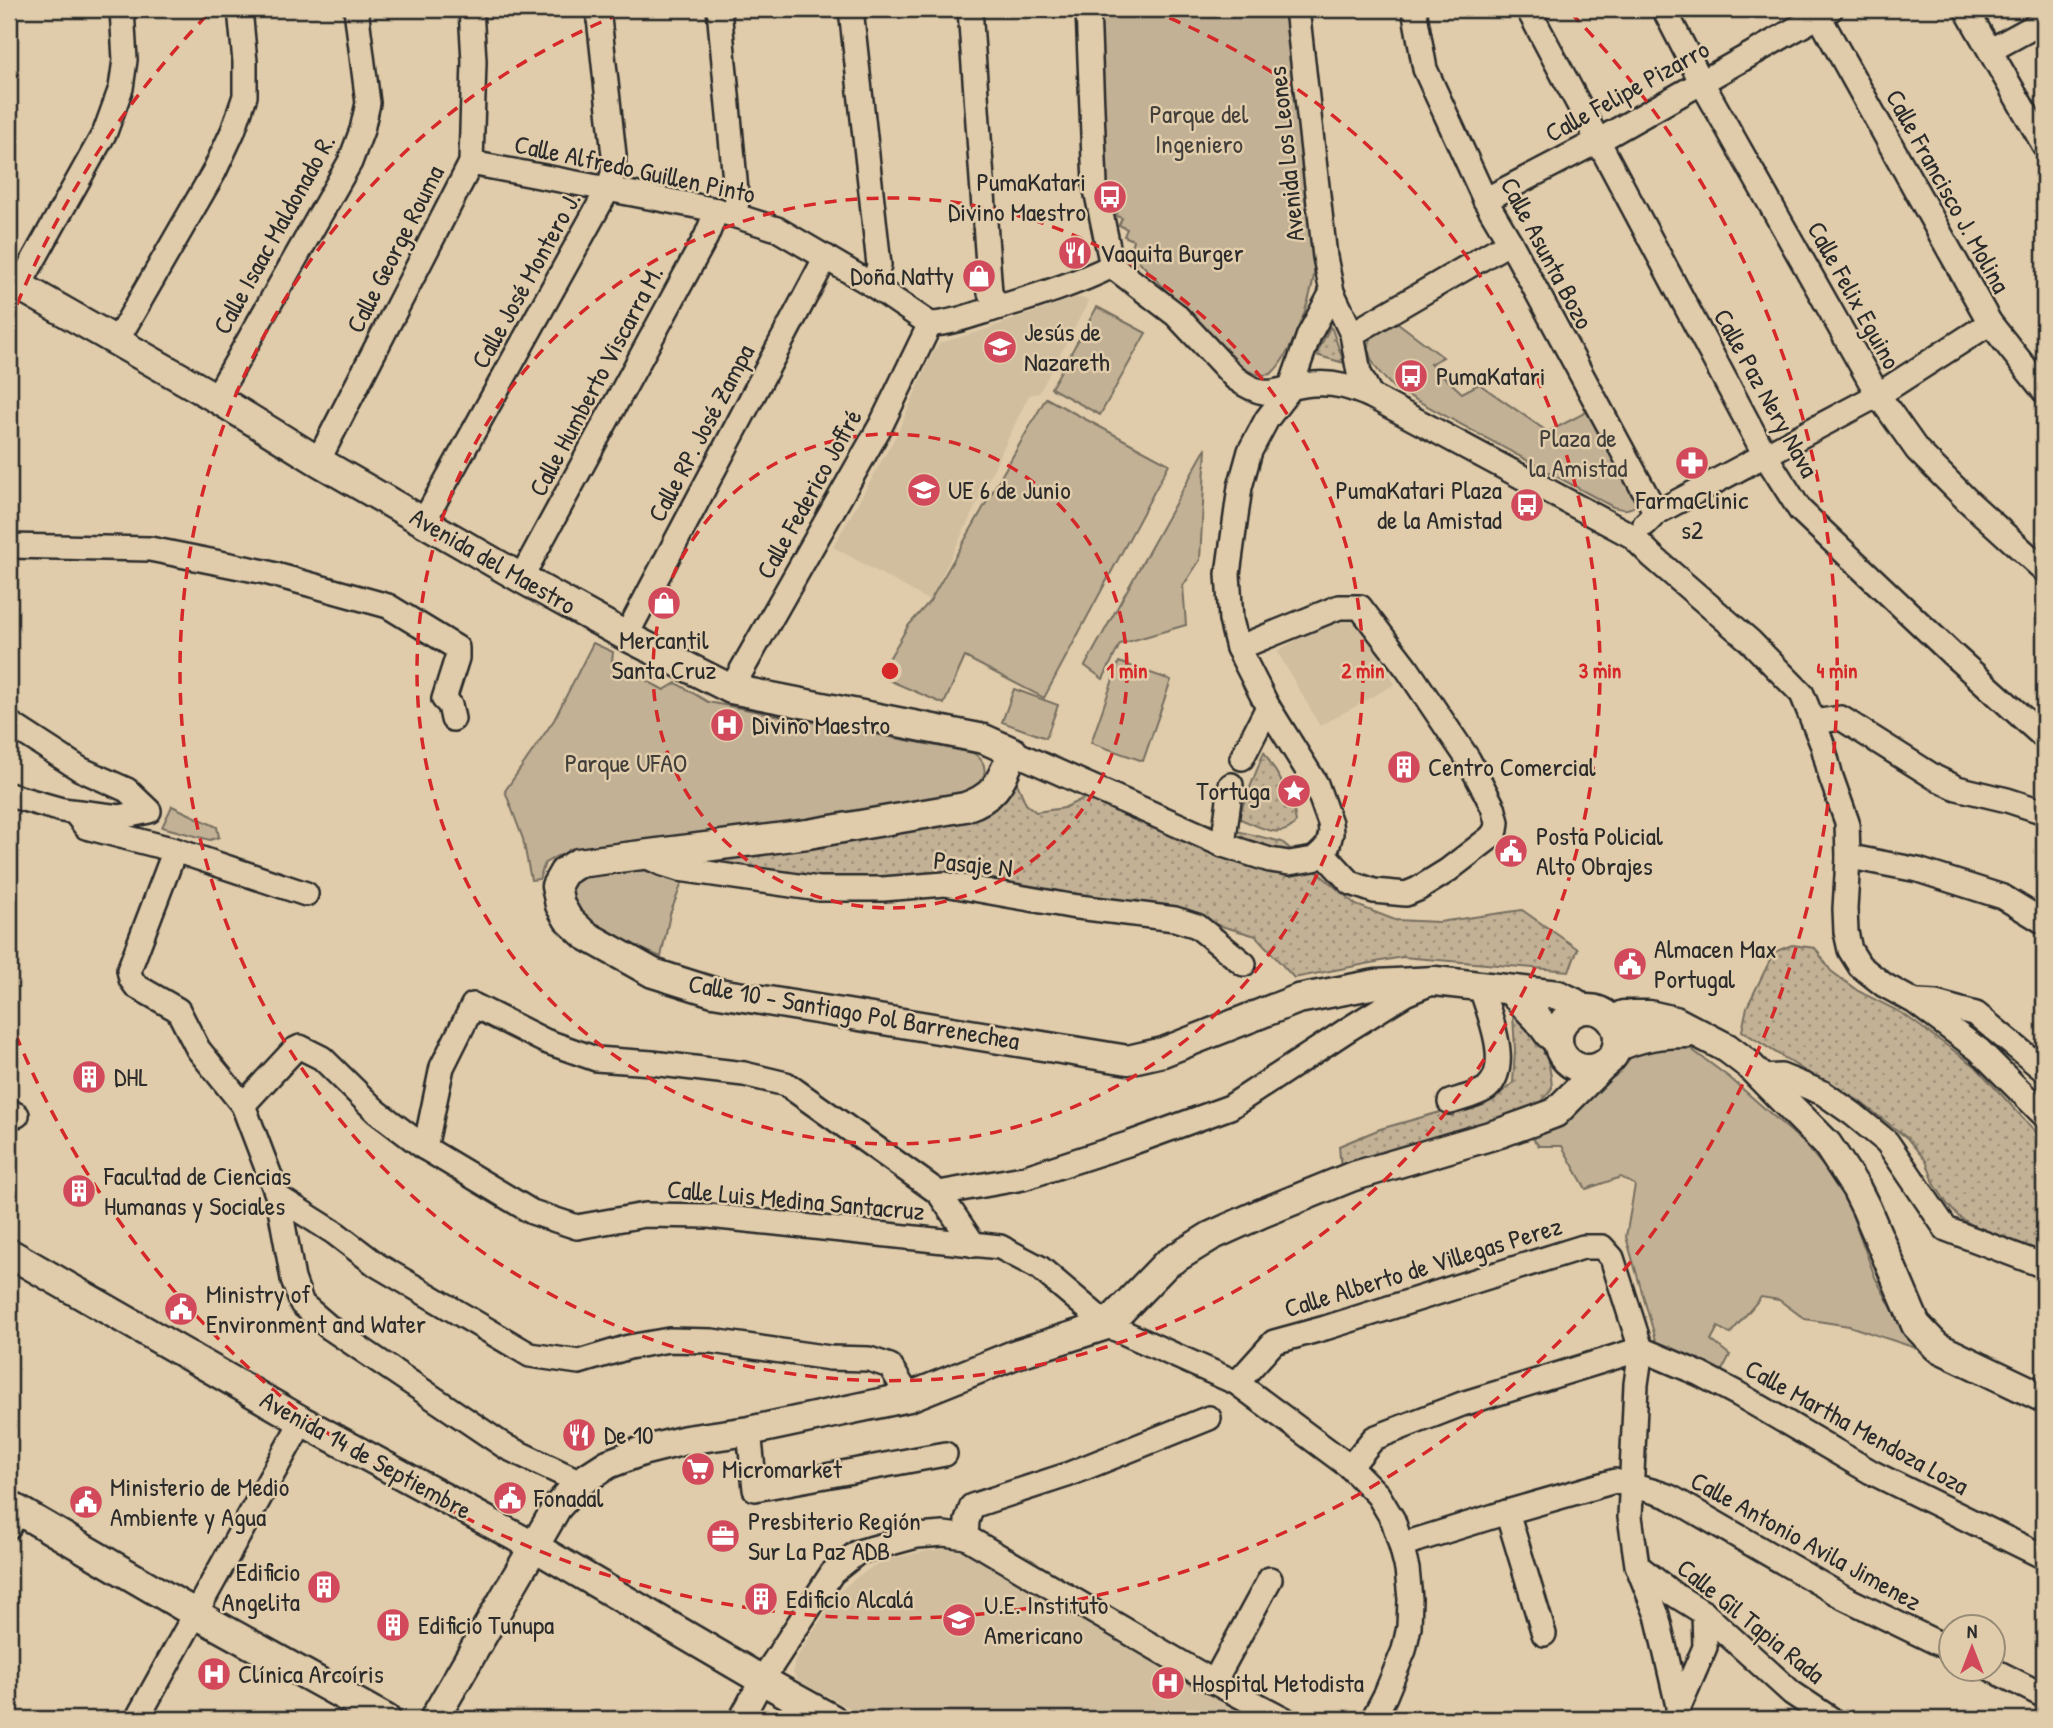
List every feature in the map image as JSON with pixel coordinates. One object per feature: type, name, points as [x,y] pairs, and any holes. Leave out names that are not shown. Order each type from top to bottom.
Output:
[{"type":"main road","name":"Avenida del Maestro","points":[[14,283],[216,398],[317,461],[521,578],[626,636],[731,689],[984,739],[1013,752]]},
{"type":"main road","name":"Calle 10 - Santiago Pol Barrenechea","points":[[1013,752],[1003,777],[991,794],[981,802],[808,834],[578,863],[565,872],[556,886],[560,905],[568,919],[585,936],[653,974],[713,992],[1128,1060],[1163,1052],[1298,999],[1376,984],[1435,981],[1558,995],[1574,1003],[1579,1010],[1598,1010],[1606,1015],[1611,1045]]},
{"type":"main road","points":[[1511,991],[1538,1019],[1573,1065],[1582,1068],[1593,1069],[1611,1045],[1623,1015],[1649,1015],[1675,1021],[1727,1048],[1763,1077],[1827,1144],[1856,1188],[1916,1325],[1937,1347],[2044,1398]]},
{"type":"main road","points":[[1539,1119],[1562,1080],[1559,1031],[1563,1022],[1579,1010]]},
{"type":"main road","points":[[434,1719],[557,1507],[580,1482],[608,1464],[642,1451],[686,1440],[749,1431],[909,1398],[1016,1354],[1107,1325],[1166,1264],[1211,1236],[1351,1177],[1500,1133],[1555,1113],[1611,1045]]},
{"type":"main road","name":"Avenida 14 de Septiembre","points":[[9,1253],[302,1421],[533,1546],[832,1719]]},
{"type":"main road","points":[[12,1514],[386,1719]]},
{"type":"street","points":[[14,283],[105,132],[121,88],[125,60],[122,9]]},
{"type":"street","points":[[116,342],[214,172],[233,131],[245,96],[240,9]]},
{"type":"street","name":"Calle Isaac Maldonado R.","points":[[216,398],[350,162],[362,130],[368,103],[356,9]]},
{"type":"street","name":"Calle George Rouma","points":[[317,461],[471,163],[474,61],[471,9]]},
{"type":"street","name":"Calle José Montero J.","points":[[424,521],[608,189],[614,155],[598,9]]},
{"type":"street","name":"Calle Humberto Viscarra M.","points":[[521,578],[699,249],[726,212],[737,202],[719,9]]},
{"type":"street","points":[[851,9],[879,265],[871,284]]},
{"type":"street","points":[[970,9],[990,293],[998,307]]},
{"type":"street","points":[[1088,9],[1096,185],[1112,266],[1175,314],[1235,378],[1256,391],[1273,393],[1309,384],[1326,383],[1346,385],[1371,396],[1632,536],[1734,626],[1802,694],[1814,722],[1847,822],[1846,932],[1850,950],[1860,966],[1884,985],[1915,1002],[1979,1050],[2044,1115]]},
{"type":"street","name":"Avenida Los Leones","points":[[1297,9],[1325,257],[1332,292],[1352,334],[1359,373],[1371,396]]},
{"type":"street","name":"Calle Asunta Bozo","points":[[1415,9],[1425,69],[1485,200],[1656,513]]},
{"type":"street","name":"Calle Paz Nery Nava","points":[[1528,9],[1765,455],[1800,510],[2044,737]]},
{"type":"street","name":"Calle Felix Eguino","points":[[1664,9],[1701,81],[1878,395],[1917,450],[2044,570]]},
{"type":"street","points":[[1966,9],[2044,145]]},
{"type":"street","name":"Calle Felipe Pizarro","points":[[1485,200],[1598,141],[1822,11]]},
{"type":"street","name":"Calle Francisco J. Molina","points":[[1822,11],[1990,323],[2044,391]]},
{"type":"street","points":[[1991,50],[2044,21]]},
{"type":"street","name":"Calle Alfredo Guillen Pinto","points":[[471,163],[726,212],[777,229],[871,284],[930,324]]},
{"type":"street","points":[[1352,334],[1510,242]]},
{"type":"street","name":"Calle RP. José Zampa","points":[[626,636],[826,257]]},
{"type":"street","points":[[930,324],[940,324],[998,307],[1094,275],[1112,266]]},
{"type":"street","points":[[1013,752],[1223,845],[1270,860],[1289,863],[1314,859],[1328,845],[1331,833],[1325,806],[1316,784],[1268,707],[1238,648],[1231,620],[1228,574],[1240,487],[1250,451],[1267,419],[1290,389],[1309,335],[1332,292]]},
{"type":"street","points":[[1632,536],[1656,513],[1878,395],[1990,323]]},
{"type":"street","name":"Calle Federico Joffré","points":[[731,689],[881,425],[930,324]]},
{"type":"street","points":[[9,546],[150,549],[265,572],[388,606],[457,648],[457,657],[444,699],[450,705],[453,719]]},
{"type":"street","points":[[1238,648],[1339,607],[1360,607],[1408,670],[1468,759],[1493,807],[1497,822],[1492,837],[1447,871],[1406,894],[1374,891],[1351,883],[1322,852]]},
{"type":"street","points":[[1242,758],[1268,707]]},
{"type":"street","points":[[1814,722],[1841,718],[1957,789],[2007,800],[2044,812]]},
{"type":"street","points":[[9,723],[80,769],[127,790],[149,811],[120,817],[62,810],[9,795]]},
{"type":"street","points":[[1223,845],[1231,785]]},
{"type":"street","points":[[74,811],[86,827],[175,850],[306,894]]},
{"type":"street","points":[[175,850],[129,970],[131,979],[136,986],[178,1010],[198,1049],[239,1100],[278,1197],[293,1279],[302,1304],[330,1328],[506,1447],[580,1482]]},
{"type":"street","name":"Pasaje N","points":[[643,855],[680,869],[819,889],[883,889],[945,884],[1070,906],[1175,919],[1197,926],[1244,964]]},
{"type":"street","points":[[1848,858],[1918,870],[2003,897],[2044,922]]},
{"type":"street","points":[[939,1193],[1023,1178],[1230,1107],[1405,994],[1435,981]]},
{"type":"street","points":[[1450,1102],[1486,1088],[1497,1072],[1499,1048],[1481,988]]},
{"type":"street","points":[[1915,1002],[1937,1003],[1976,1014],[2044,1070]]},
{"type":"street","points":[[425,1148],[442,1067],[473,1004],[545,1041],[596,1059],[744,1074],[786,1084],[939,1193],[974,1245]]},
{"type":"street","name":"Calle Luis Medina Santacruz","points":[[239,1100],[300,1047],[322,1058],[376,1111],[425,1148],[532,1212],[577,1227],[645,1215],[709,1216],[1000,1247],[1040,1268],[1107,1325],[1237,1383],[1350,1467],[1378,1495],[1393,1520],[1401,1545],[1408,1569],[1410,1600],[1409,1627],[1404,1650],[1397,1671],[1373,1719]]},
{"type":"street","points":[[1763,1077],[1781,1076],[1823,1093],[1887,1142],[1946,1228],[1984,1245],[2044,1266]]},
{"type":"street","points":[[278,1197],[335,1233],[377,1265],[530,1354],[579,1362],[629,1347],[669,1340],[712,1341],[830,1357],[869,1359],[890,1366],[909,1398]]},
{"type":"street","name":"Calle Alberto de Villegas Perez","points":[[1237,1383],[1274,1342],[1583,1247],[1602,1247],[1612,1258],[1641,1349]]},
{"type":"street","points":[[1350,1467],[1374,1438],[1462,1404],[1641,1349],[1636,1384],[1630,1517],[1637,1565],[1657,1615],[1677,1713]]},
{"type":"street","name":"Calle Martha Mendoza Loza","points":[[1641,1349],[1700,1374],[1871,1472],[2044,1557]]},
{"type":"street","points":[[966,1537],[972,1506],[1067,1475],[1209,1418]]},
{"type":"street","points":[[137,1719],[302,1421]]},
{"type":"street","points":[[749,1431],[755,1489],[945,1454]]},
{"type":"street","name":"Calle Antonio Avila Jimenez","points":[[1401,1545],[1615,1481],[1653,1489],[1672,1498],[1845,1598],[1938,1644]]},
{"type":"street","points":[[1507,1512],[1544,1633]]},
{"type":"street","points":[[741,1719],[762,1680],[832,1573],[858,1552],[917,1536],[944,1534],[966,1537],[1214,1682],[1284,1719]]},
{"type":"street","name":"Calle Gil Tapia Rada","points":[[1637,1565],[1672,1593],[1704,1613],[1792,1693],[1831,1719]]},
{"type":"street","points":[[1214,1682],[1270,1579]]},
{"type":"street","points":[[1677,1713],[1705,1647],[1704,1613]]},
{"type":"street","points":[[2008,1678],[2044,1696]]},
{"type":"shaded area","name":"UE 6 de Junio","points":[[1075,298],[1089,301],[1039,393],[1029,395],[930,601],[833,547],[897,434],[933,352],[940,343]]},
{"type":"shaded area","points":[[1351,609],[1395,684],[1320,726],[1277,651]]},
{"type":"shaded area","name":"U.E. Instituto Americano","points":[[950,1549],[984,1558],[1269,1719],[870,1719],[797,1680],[793,1672],[794,1662],[839,1592],[872,1567],[889,1559]]},
{"type":"green space","name":"Parque del Ingeniero","points":[[1096,9],[1285,9],[1314,271],[1309,299],[1299,328],[1286,354],[1271,374],[1255,373],[1241,366],[1138,260],[1142,252],[1131,247],[1133,240],[1124,236],[1127,229],[1119,225],[1122,218],[1116,216],[1121,200],[1115,197],[1118,190],[1104,184]]},
{"type":"green space","points":[[1097,307],[1146,333],[1100,415],[1051,388]]},
{"type":"green space","name":"Plaza de la Amistad","points":[[1394,320],[1443,357],[1430,364],[1462,393],[1479,384],[1548,432],[1590,410],[1635,497],[1635,506],[1627,509],[1613,507],[1394,388],[1375,366],[1369,345],[1375,333]]},
{"type":"green space","points":[[1330,327],[1332,329],[1344,363],[1316,355]]},
{"type":"green space","points":[[1046,398],[1169,464],[1044,698],[965,657],[944,704],[879,676],[908,626],[930,601]]},
{"type":"green space","points":[[1206,448],[1200,560],[1183,586],[1186,625],[1120,644],[1103,679],[1085,666]]},
{"type":"green space","name":"Parque UFAO","points":[[593,643],[613,652],[612,662],[664,690],[676,683],[708,702],[973,753],[983,762],[983,779],[971,794],[735,832],[557,856],[545,863],[539,879],[531,880],[523,839],[505,791],[554,720]]},
{"type":"green space","points":[[1119,662],[1171,680],[1143,761],[1091,743]]},
{"type":"green space","points":[[1014,689],[1058,705],[1046,738],[1002,722]]},
{"type":"green space","points":[[1264,752],[1292,799],[1296,822],[1284,831],[1268,830],[1238,818]]},
{"type":"green space","points":[[1016,781],[1026,804],[1036,812],[1064,808],[1090,795],[1282,842],[1356,905],[1395,920],[1439,922],[1522,910],[1578,949],[1569,971],[1402,957],[1294,978],[1256,936],[1172,912],[853,883],[685,862],[975,816],[1002,803]]},
{"type":"green space","points":[[172,806],[217,827],[219,837],[210,840],[162,827]]},
{"type":"green space","points":[[657,870],[685,875],[670,914],[661,957],[605,930],[578,910],[571,899],[571,886],[576,880],[589,874]]},
{"type":"green space","points":[[1792,945],[1815,948],[1831,971],[1858,991],[1902,1013],[1975,1066],[2044,1141],[2044,1254],[1983,1231],[1959,1217],[1935,1185],[1926,1161],[1907,1138],[1858,1100],[1805,1071],[1742,1031],[1747,1007],[1774,952]]},
{"type":"green space","points":[[1513,1015],[1542,1047],[1549,1064],[1552,1088],[1541,1103],[1516,1117],[1341,1170],[1339,1146],[1380,1129],[1497,1096],[1513,1083]]},
{"type":"green space","points":[[1673,1045],[1691,1049],[1730,1078],[1804,1143],[1843,1190],[1875,1277],[1904,1331],[1931,1353],[1849,1326],[1805,1319],[1779,1300],[1761,1297],[1730,1334],[1718,1327],[1711,1340],[1730,1355],[1718,1378],[1658,1347],[1626,1237],[1635,1185],[1621,1177],[1586,1189],[1562,1146],[1539,1146],[1533,1139],[1558,1126],[1626,1059],[1643,1048]]},
{"type":"place","name":"PumaKatari Divino Maestro","points":[[1110,197]]},
{"type":"place","name":"Vaquita Burger","points":[[1075,253]]},
{"type":"place","name":"Doña Natty","points":[[979,276]]},
{"type":"place","name":"Jesús de Nazareth","points":[[1000,347]]},
{"type":"place","name":"PumaKatari","points":[[1411,376]]},
{"type":"place","name":"FarmaClinic s2","points":[[1692,463]]},
{"type":"place","name":"UE 6 de Junio","points":[[924,490]]},
{"type":"place","name":"PumaKatari Plaza de la Amistad","points":[[1527,505]]},
{"type":"place","name":"Mercantil Santa Cruz","points":[[664,603]]},
{"type":"place","name":"Divino Maestro","points":[[727,725]]},
{"type":"place","name":"Centro Comercial","points":[[1404,767]]},
{"type":"place","name":"Tortuga","points":[[1294,791]]},
{"type":"place","name":"Posta Policial Alto Obrajes","points":[[1511,851]]},
{"type":"place","name":"Almacen Max Portugal","points":[[1630,964]]},
{"type":"place","name":"DHL","points":[[89,1077]]},
{"type":"place","name":"Facultad de Ciencias Humanas y Sociales","points":[[79,1191]]},
{"type":"place","name":"Ministry of Environment and Water","points":[[181,1309]]},
{"type":"place","name":"De 10","points":[[579,1435]]},
{"type":"place","name":"Micromarket","points":[[698,1469]]},
{"type":"place","name":"Fonadal","points":[[510,1498]]},
{"type":"place","name":"Ministerio de Medio Ambiente y Agua","points":[[86,1502]]},
{"type":"place","name":"Presbiterio Región Sur La Paz ADB","points":[[723,1536]]},
{"type":"place","name":"Edificio Angelita","points":[[324,1587]]},
{"type":"place","name":"Edificio Alcalá","points":[[761,1599]]},
{"type":"place","name":"U.E. Instituto Americano","points":[[959,1620]]},
{"type":"place","name":"Edificio Tunupa","points":[[393,1625]]},
{"type":"place","name":"Clínica Arcoíris","points":[[214,1674]]},
{"type":"place","name":"Hospital Metodista","points":[[1168,1683]]}]
